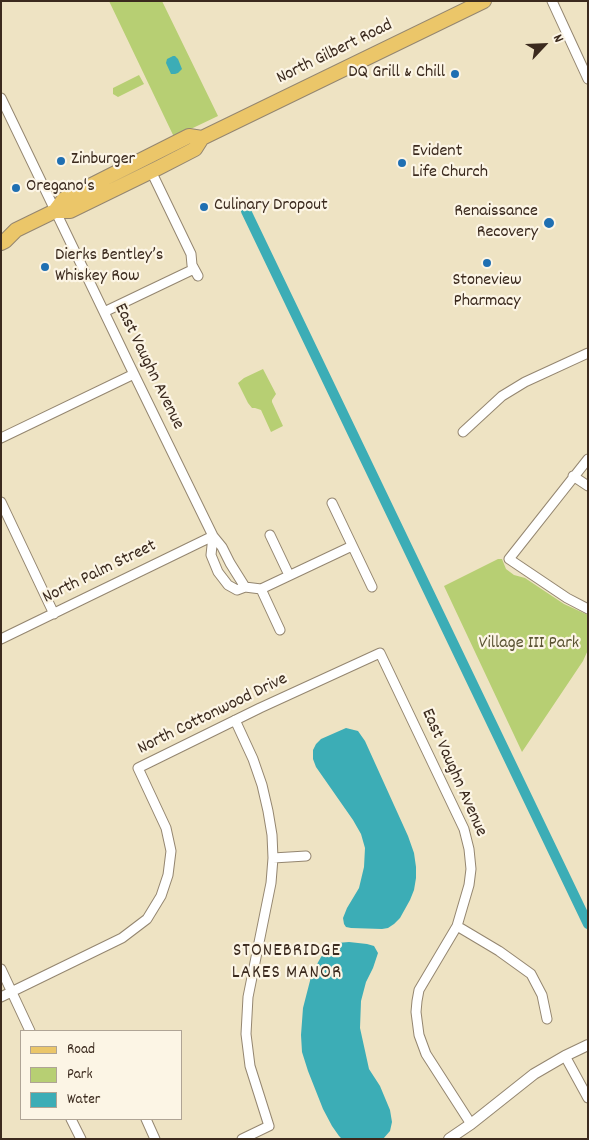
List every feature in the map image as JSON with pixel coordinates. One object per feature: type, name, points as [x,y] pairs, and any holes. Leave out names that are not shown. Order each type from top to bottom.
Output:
[{"type":"main road","name":"North Gilbert Road","points":[[1,243],[6,241],[16,230],[55,211],[70,210],[151,171],[195,149],[202,138],[484,1]]},
{"type":"main road","name":"North Gilbert Road","points":[[55,211],[64,199],[189,136],[202,138]]},
{"type":"main road","name":"North Gilbert Road","points":[[1,229],[16,230]]},
{"type":"street","points":[[552,1],[588,79]]},
{"type":"street","name":"East Vaughn Avenue","points":[[1,98],[213,536],[222,547],[246,587]]},
{"type":"street","points":[[104,312],[196,273],[192,265],[191,254],[151,171]]},
{"type":"street","points":[[463,432],[502,396],[525,382],[588,353]]},
{"type":"street","points":[[1,438],[134,374]]},
{"type":"street","points":[[588,458],[509,559],[567,598],[588,609]]},
{"type":"street","points":[[573,476],[588,486]]},
{"type":"street","points":[[1,502],[54,614]]},
{"type":"street","points":[[332,503],[372,587]]},
{"type":"street","points":[[270,535],[289,576]]},
{"type":"street","points":[[213,536],[211,555],[218,572],[228,585],[237,590],[246,587],[261,589],[352,546]]},
{"type":"street","name":"North Palm Street","points":[[1,640],[213,536]]},
{"type":"street","points":[[261,589],[280,630]]},
{"type":"street","name":"East Vaughn Avenue","points":[[380,653],[464,828],[469,849],[471,869],[469,885],[457,926],[419,990],[416,1012],[418,1035],[426,1054],[471,1124]]},
{"type":"street","name":"North Cottonwood Drive","points":[[1,997],[122,938],[147,919],[161,896],[168,875],[171,851],[166,828],[138,768],[235,720],[380,653]]},
{"type":"street","points":[[235,720],[253,759],[262,786],[272,835],[273,858],[270,892],[248,997],[246,1034],[250,1066],[269,1126],[242,1139]]},
{"type":"street","points":[[273,858],[306,856]]},
{"type":"street","points":[[457,926],[499,951],[531,974],[542,995],[547,1019]]},
{"type":"street","points":[[1,969],[30,1030]]},
{"type":"street","points":[[449,1139],[534,1074],[588,1045]]},
{"type":"street","points":[[565,1056],[588,1098]]},
{"type":"street","points":[[71,1120],[80,1139]]},
{"type":"street","points":[[146,1120],[155,1139]]},
{"type":"green space","points":[[109,1],[162,1],[218,116],[174,137]]},
{"type":"green space","points":[[139,75],[144,84],[118,97],[113,94],[113,88]]},
{"type":"green space","points":[[263,369],[276,394],[272,402],[283,426],[271,432],[261,410],[252,408],[238,383]]},
{"type":"green space","name":"Village III Park","points":[[498,559],[502,559],[506,569],[514,575],[525,578],[564,604],[588,615],[588,650],[583,661],[522,752],[444,586]]},
{"type":"water","points":[[173,56],[178,59],[182,69],[178,73],[171,74],[166,63],[167,59]]},
{"type":"water","points":[[346,728],[358,731],[365,741],[414,853],[416,878],[414,890],[400,918],[388,928],[351,928],[346,927],[344,924],[343,918],[347,908],[359,888],[364,867],[365,848],[361,834],[353,820],[316,767],[313,759],[313,750],[321,739]]},
{"type":"water","points":[[349,942],[374,946],[378,953],[366,982],[361,1001],[360,1028],[369,1069],[380,1086],[390,1110],[392,1122],[390,1131],[383,1139],[342,1139],[339,1136],[323,1109],[302,1052],[303,1008],[312,973],[330,946]]},
{"type":"waterway","points":[[246,211],[588,924]]},
{"type":"place","name":"DQ Grill & Chill","points":[[455,74]]},
{"type":"place","name":"Zinburger","points":[[61,161]]},
{"type":"place","name":"Evident Life Church","points":[[402,163]]},
{"type":"place","name":"Oregano's","points":[[16,188]]},
{"type":"place","name":"Culinary Dropout","points":[[204,207]]},
{"type":"place","name":"Renaissance Recovery","points":[[549,223]]},
{"type":"place","name":"Stoneview Pharmacy","points":[[487,263]]},
{"type":"place","name":"Dierks Bentley’s Whiskey Row","points":[[45,267]]},
{"type":"district","name":"STONEBRIDGE LAKES MANOR","points":[[287,963]]}]
